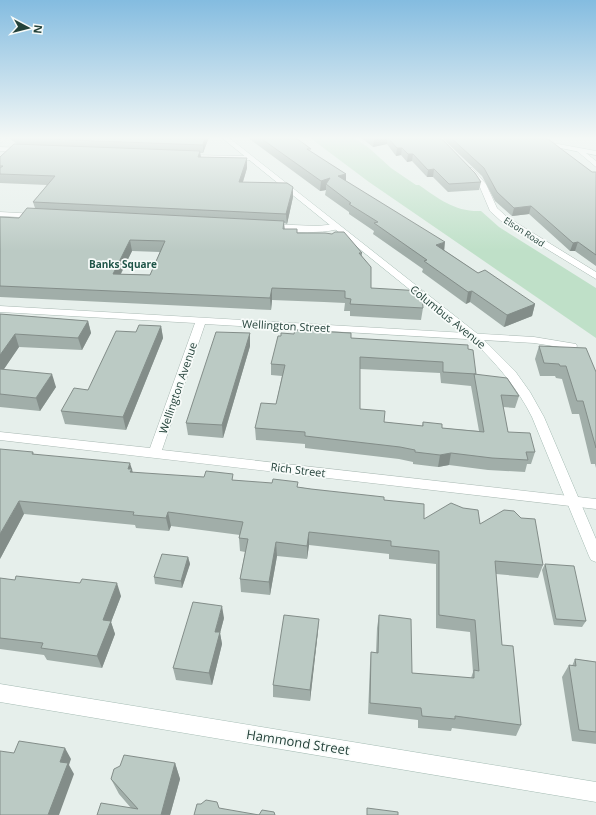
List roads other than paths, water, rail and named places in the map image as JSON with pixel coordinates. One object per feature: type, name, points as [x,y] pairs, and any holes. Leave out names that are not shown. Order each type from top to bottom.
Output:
[{"type":"street","name":"Columbus Avenue","points":[[272,175],[475,337],[506,368],[528,396],[596,556]]},
{"type":"street","name":"Elson Road","points":[[473,175],[480,182],[491,206],[504,219],[596,276]]},
{"type":"street","points":[[0,214],[47,216]]},
{"type":"street","points":[[260,227],[312,229],[338,227]]},
{"type":"street","name":"Wellington Street","points":[[0,309],[541,340],[572,346]]},
{"type":"street","name":"Wellington Avenue","points":[[154,454],[201,321]]},
{"type":"street","name":"Rich Street","points":[[0,436],[596,504]]},
{"type":"street","name":"Hammond Street","points":[[0,693],[596,792]]},
{"type":"district","name":"Banks Square","points":[[123,264]]}]
